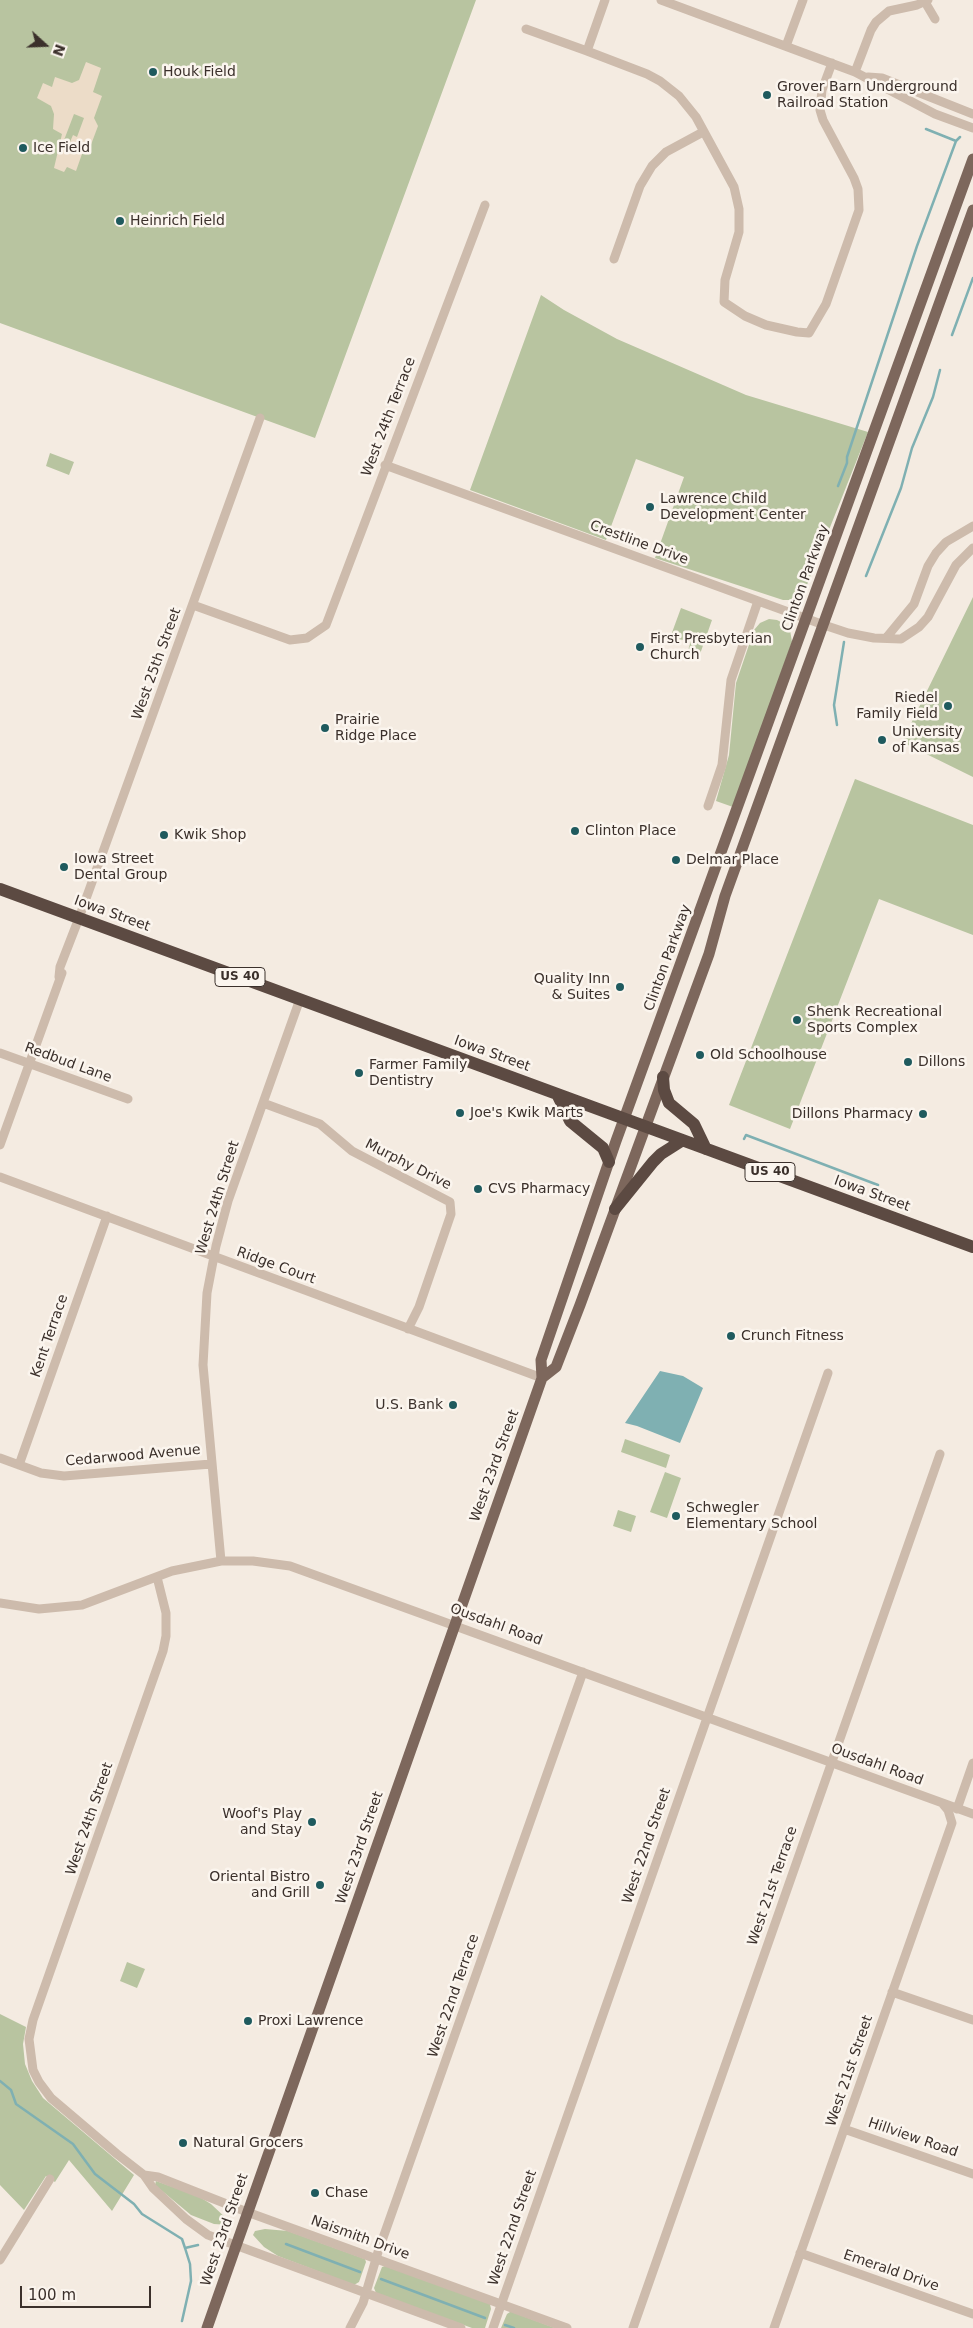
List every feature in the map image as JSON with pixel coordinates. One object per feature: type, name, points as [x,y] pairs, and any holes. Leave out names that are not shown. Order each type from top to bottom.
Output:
[{"type":"highway","name":"Iowa Street","points":[[0,889],[973,1247]]},
{"type":"highway","points":[[663,1077],[664,1090],[669,1103],[694,1124],[706,1149]]},
{"type":"highway","points":[[557,1094],[570,1121],[603,1148],[608,1162]]},
{"type":"highway","points":[[615,1209],[657,1158],[683,1140]]},
{"type":"main road","name":"Clinton Parkway","points":[[625,1118],[973,159]]},
{"type":"main road","points":[[646,1126],[713,940],[725,896],[973,210]]},
{"type":"main road","name":"West 23rd Street","points":[[207,2328],[542,1378],[541,1360],[608,1162],[625,1118]]},
{"type":"main road","name":"West 23rd Street","points":[[542,1378],[556,1367],[646,1126]]},
{"type":"street","points":[[587,51],[605,0]]},
{"type":"street","points":[[786,46],[803,0]]},
{"type":"street","points":[[667,1],[856,72],[879,86],[935,114],[973,128]]},
{"type":"street","points":[[856,72],[871,30],[876,22],[889,11],[927,1],[935,19]]},
{"type":"street","points":[[526,29],[647,74],[660,81],[688,107],[734,187],[739,209],[738,232],[725,280],[724,302],[745,316],[772,327],[809,333],[826,304],[859,210],[858,189],[854,178],[823,120],[820,110],[822,90],[832,63]]},
{"type":"street","points":[[865,76],[882,78],[973,114]]},
{"type":"street","points":[[614,259],[640,186],[649,170],[666,152],[703,132]]},
{"type":"street","name":"West 24th Terrace","points":[[193,605],[285,639],[300,640],[315,634],[329,620],[385,464],[485,205]]},
{"type":"street","name":"West 25th Street","points":[[0,1145],[59,977],[65,969],[76,938],[79,918],[260,418]]},
{"type":"street","name":"Crestline Drive","points":[[385,464],[807,619],[860,636],[901,639],[919,627],[928,617],[956,565],[973,548]]},
{"type":"street","points":[[886,638],[914,604],[928,566],[936,553],[946,542],[973,526]]},
{"type":"street","points":[[708,806],[722,764],[731,680],[758,601]]},
{"type":"street","name":"West 24th Street","points":[[220,1561],[204,1387],[203,1342],[207,1293],[228,1201],[300,999]]},
{"type":"street","name":"Redbud Lane","points":[[0,1053],[128,1099]]},
{"type":"street","name":"Murphy Drive","points":[[263,1103],[320,1124],[352,1151],[450,1202],[451,1214],[419,1307],[408,1329]]},
{"type":"street","name":"Ridge Court","points":[[0,1177],[542,1378]]},
{"type":"street","name":"Kent Terrace","points":[[19,1465],[107,1216]]},
{"type":"street","name":"West 22nd Street","points":[[493,2328],[828,1373]]},
{"type":"street","name":"West 21st Terrace","points":[[633,2328],[940,1454]]},
{"type":"street","name":"Cedarwood Avenue","points":[[0,1458],[41,1473],[64,1476],[211,1464]]},
{"type":"street","name":"Ousdahl Road","points":[[0,1603],[40,1608],[82,1605],[186,1567],[220,1561],[253,1561],[290,1566],[454,1624],[971,1814]]},
{"type":"street","name":"West 24th Street","points":[[33,2070],[29,2039],[33,2020],[163,1651],[166,1636],[166,1613],[157,1577]]},
{"type":"street","name":"West 22nd Terrace","points":[[350,2328],[363,2303],[377,2258],[583,1672]]},
{"type":"street","points":[[957,1809],[973,1763]]},
{"type":"street","points":[[942,1803],[948,1810],[952,1823],[971,1814]]},
{"type":"street","name":"West 21st Street","points":[[774,2328],[952,1823]]},
{"type":"street","points":[[892,1992],[973,2020]]},
{"type":"street","name":"Naismith Drive","points":[[33,2070],[51,2098],[144,2175],[153,2188],[194,2226],[208,2235],[461,2328]]},
{"type":"street","name":"Hillview Road","points":[[844,2129],[973,2174]]},
{"type":"street","name":"Naismith Drive","points":[[144,2175],[166,2180],[247,2212],[568,2328]]},
{"type":"street","points":[[0,2260],[50,2180]]},
{"type":"street","name":"Emerald Drive","points":[[800,2253],[973,2314]]},
{"type":"green space","points":[[0,0],[476,0],[315,438],[0,323]]},
{"type":"green space","points":[[541,295],[617,339],[746,395],[868,432],[803,595],[793,600],[783,600],[655,558],[684,477],[636,459],[606,540],[470,490]]},
{"type":"green space","points":[[50,453],[74,462],[69,475],[46,466]]},
{"type":"green space","points":[[973,597],[973,777],[902,742]]},
{"type":"green space","points":[[681,608],[712,620],[700,654],[688,650],[691,641],[670,638]]},
{"type":"green space","points":[[769,619],[785,624],[790,630],[792,642],[733,807],[716,801],[729,755],[736,683],[754,630],[760,623]]},
{"type":"green space","name":"Shenk Recreational Sports Complex","points":[[855,779],[973,825],[973,935],[879,899],[790,1129],[729,1105]]},
{"type":"green space","points":[[625,1439],[670,1455],[666,1468],[621,1452]]},
{"type":"green space","points":[[665,1472],[681,1478],[667,1518],[650,1512]]},
{"type":"green space","points":[[618,1510],[636,1516],[631,1532],[613,1526]]},
{"type":"green space","points":[[127,1962],[145,1969],[137,1988],[120,1981]]},
{"type":"green space","points":[[0,2014],[26,2027],[23,2044],[25,2064],[32,2081],[43,2098],[134,2175],[112,2211],[69,2160],[55,2182],[46,2176],[24,2210],[0,2185]]},
{"type":"green space","points":[[156,2181],[198,2196],[211,2204],[228,2220],[230,2225],[214,2224],[191,2215],[155,2185]]},
{"type":"green space","points":[[265,2229],[288,2231],[365,2259],[366,2262],[359,2282],[354,2285],[278,2256],[264,2247],[253,2235],[255,2231]]},
{"type":"green space","points":[[385,2266],[490,2304],[491,2309],[485,2328],[472,2328],[376,2293],[374,2288],[382,2267]]},
{"type":"green space","points":[[510,2312],[555,2328],[501,2328],[507,2314]]},
{"type":"shaded area","points":[[86,62],[101,68],[93,92],[102,96],[94,118],[98,126],[89,150],[82,154],[76,171],[67,167],[64,172],[54,168],[62,134],[53,129],[54,114],[51,106],[37,98],[43,83],[52,87],[55,77],[72,83],[79,80]],"holes":[[[74,114],[84,118],[77,137],[73,135],[70,142],[75,144],[71,152],[61,148]]]},
{"type":"water","points":[[660,1371],[683,1376],[703,1388],[680,1443],[625,1423]]},
{"type":"waterway","points":[[926,129],[956,141]]},
{"type":"waterway","points":[[838,486],[917,246],[956,141],[960,137]]},
{"type":"waterway","points":[[952,335],[973,278]]},
{"type":"waterway","points":[[866,576],[901,488],[912,448],[933,397],[940,370]]},
{"type":"waterway","points":[[837,725],[834,705],[844,642]]},
{"type":"waterway","points":[[744,1139],[746,1135],[878,1185]]},
{"type":"waterway","points":[[0,2081],[11,2090],[16,2104],[73,2144],[95,2174],[134,2204],[142,2214],[182,2239],[185,2248],[198,2245]]},
{"type":"waterway","points":[[286,2244],[360,2272]]},
{"type":"waterway","points":[[182,2321],[191,2281],[190,2264],[185,2248]]},
{"type":"waterway","points":[[381,2279],[485,2318]]},
{"type":"waterway","points":[[505,2325],[514,2328]]},
{"type":"place","name":"Houk Field","points":[[153,72]]},
{"type":"place","name":"Grover Barn Underground Railroad Station","points":[[767,95]]},
{"type":"place","name":"Ice Field","points":[[23,148]]},
{"type":"place","name":"Heinrich Field","points":[[120,221]]},
{"type":"place","name":"Lawrence Child Development Center","points":[[650,507]]},
{"type":"place","name":"First Presbyterian Church","points":[[640,647]]},
{"type":"place","name":"Riedel Family Field","points":[[948,706]]},
{"type":"place","name":"Prairie Ridge Place","points":[[325,728]]},
{"type":"place","name":"University of Kansas","points":[[882,740]]},
{"type":"place","name":"Clinton Place","points":[[575,831]]},
{"type":"place","name":"Kwik Shop","points":[[164,835]]},
{"type":"place","name":"Delmar Place","points":[[676,860]]},
{"type":"place","name":"Iowa Street Dental Group","points":[[64,867]]},
{"type":"place","name":"Quality Inn & Suites","points":[[620,987]]},
{"type":"place","name":"Shenk Recreational Sports Complex","points":[[797,1020]]},
{"type":"place","name":"Old Schoolhouse","points":[[700,1055]]},
{"type":"place","name":"Dillons","points":[[908,1062]]},
{"type":"place","name":"Farmer Family Dentistry","points":[[359,1073]]},
{"type":"place","name":"Joe's Kwik Marts","points":[[460,1113]]},
{"type":"place","name":"Dillons Pharmacy","points":[[923,1114]]},
{"type":"place","name":"CVS Pharmacy","points":[[478,1189]]},
{"type":"place","name":"Crunch Fitness","points":[[731,1336]]},
{"type":"place","name":"U.S. Bank","points":[[453,1405]]},
{"type":"place","name":"Schwegler Elementary School","points":[[676,1516]]},
{"type":"place","name":"Woof's Play and Stay","points":[[312,1822]]},
{"type":"place","name":"Oriental Bistro and Grill","points":[[320,1885]]},
{"type":"place","name":"Proxi Lawrence","points":[[248,2021]]},
{"type":"place","name":"Natural Grocers","points":[[183,2143]]},
{"type":"place","name":"Chase","points":[[315,2193]]}]
